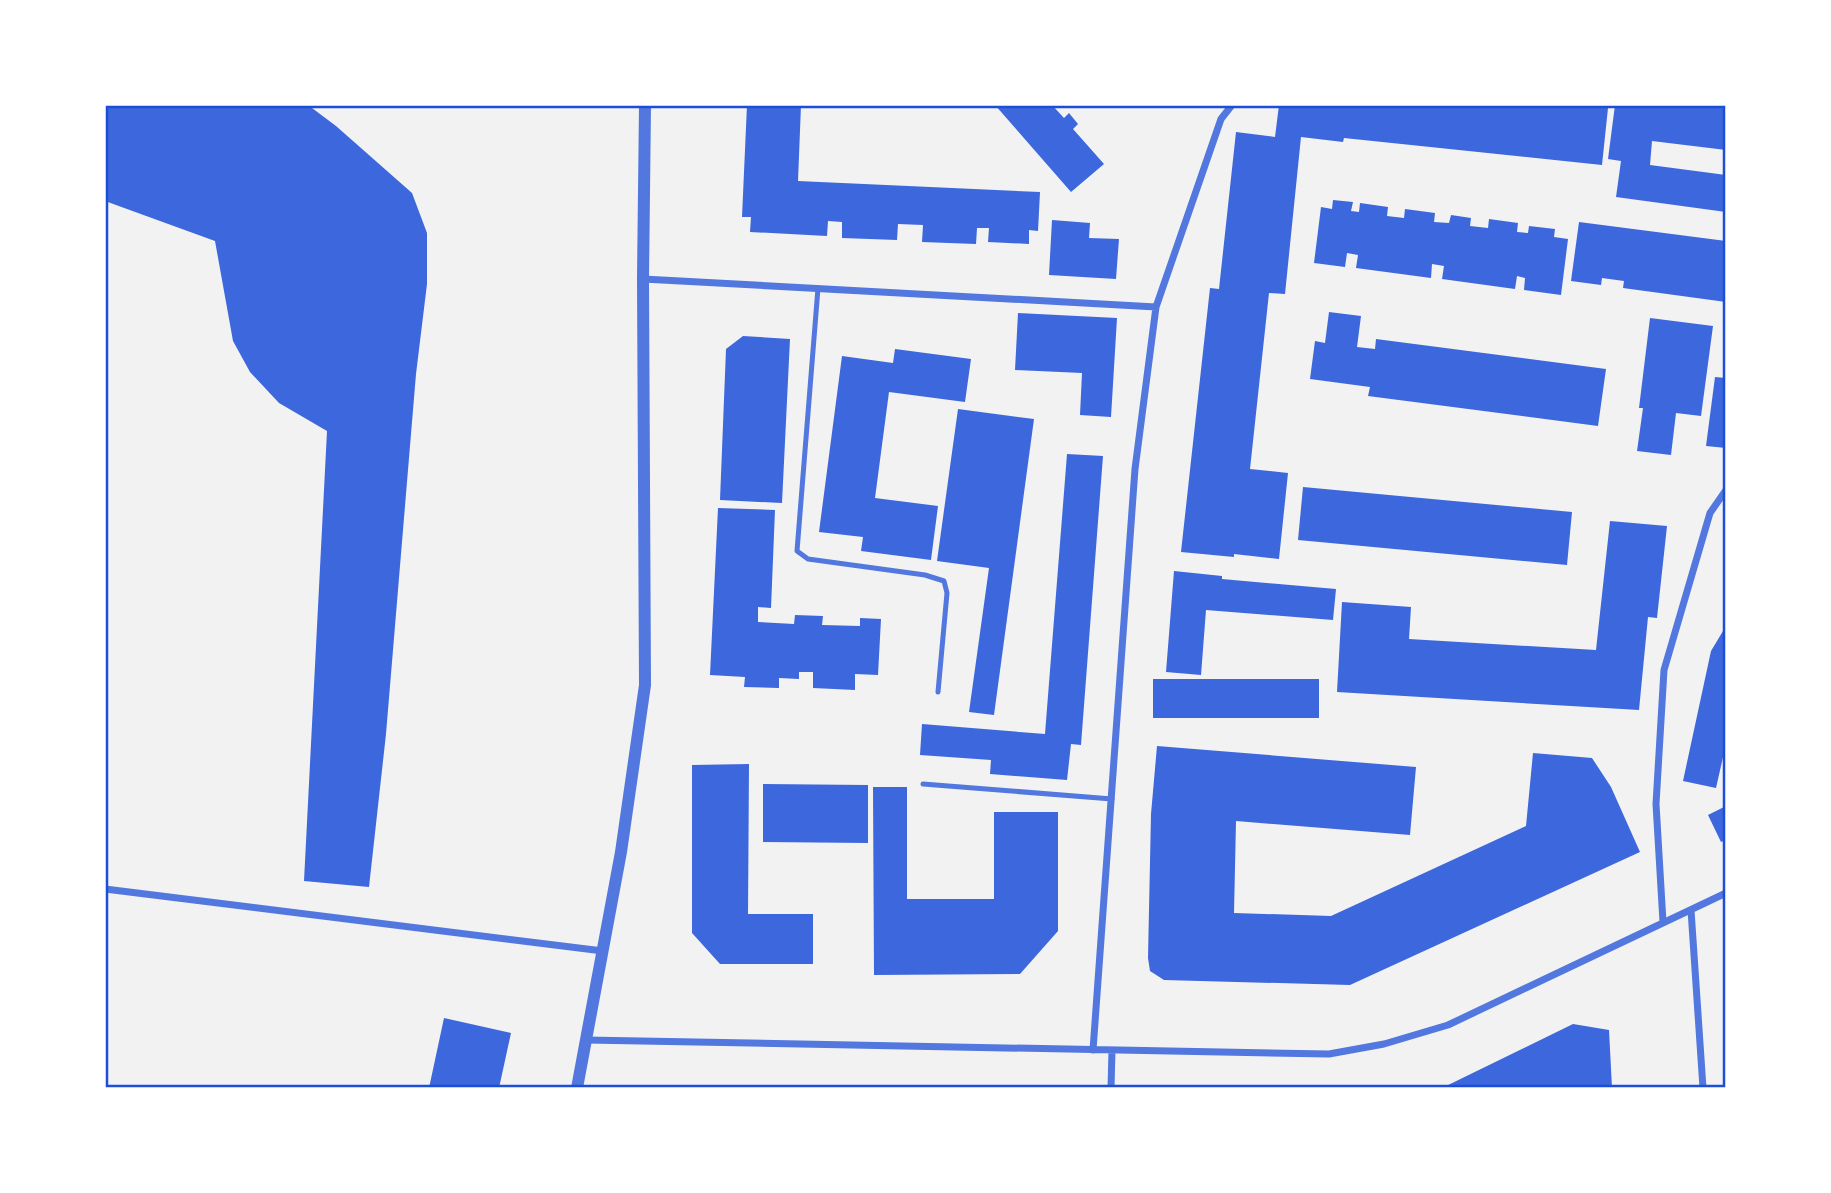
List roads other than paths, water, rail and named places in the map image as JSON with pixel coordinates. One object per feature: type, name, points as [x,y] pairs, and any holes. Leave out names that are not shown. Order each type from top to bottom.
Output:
[{"type":"street","points":[[577,1088],[621,852],[645,685],[645,105]]},
{"type":"street","points":[[1093,1050],[1135,469],[1156,307],[1221,119],[1233,105]]},
{"type":"street","points":[[643,279],[1156,307]]},
{"type":"street","points":[[1663,922],[1656,804],[1664,670],[1710,513],[1726,489]]},
{"type":"street","points":[[105,889],[603,951]]},
{"type":"street","points":[[586,1040],[1329,1054],[1384,1044],[1448,1025],[1726,893]]},
{"type":"street","points":[[1691,909],[1703,1088]]},
{"type":"street","points":[[1111,1088],[1112,1050]]},
{"type":"lane","points":[[818,288],[797,551],[808,559],[925,575],[944,581],[947,593],[938,692]]},
{"type":"lane","points":[[923,784],[1112,799]]}]
